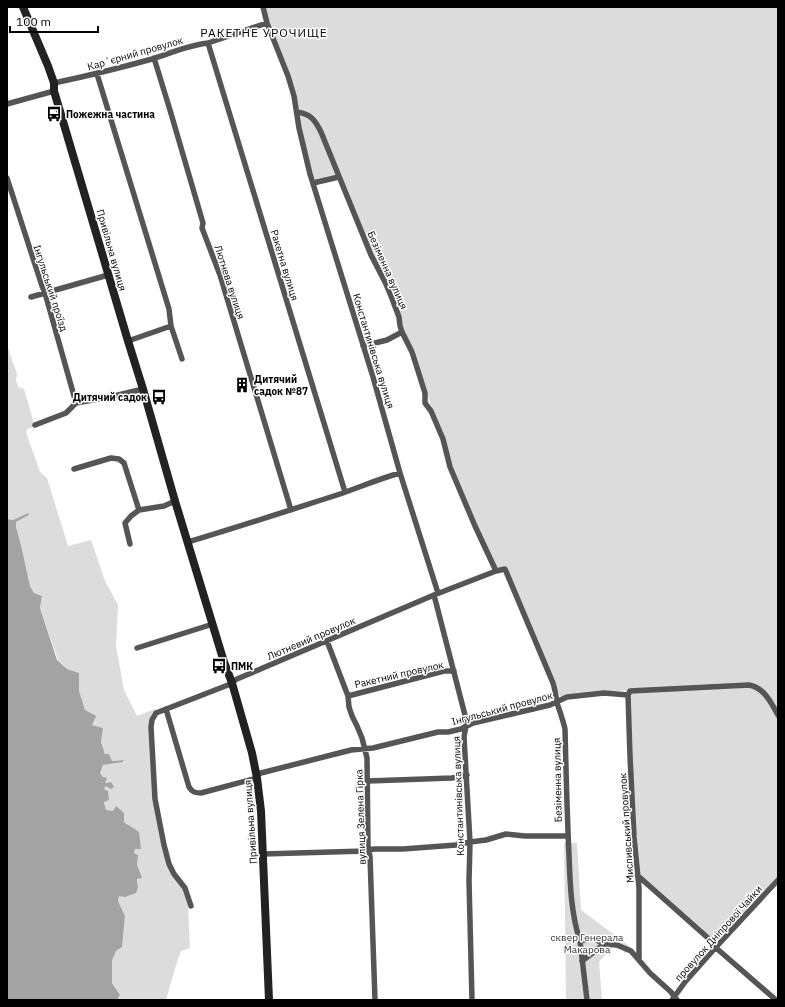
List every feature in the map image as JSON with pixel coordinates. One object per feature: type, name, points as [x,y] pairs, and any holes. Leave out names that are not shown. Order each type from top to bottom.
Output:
[{"type":"street","name":"Привільна вулиця","points":[[23,7],[48,66],[108,275],[252,753],[257,776],[261,811],[269,1000]]},
{"type":"street","points":[[263,7],[267,23],[285,67],[294,96],[297,112]]},
{"type":"street","name":"Карʼєрний провулок","points":[[7,104],[54,87],[200,44],[208,43],[267,23]]},
{"type":"street","name":"Ракетна вулиця","points":[[208,43],[345,492]]},
{"type":"street","name":"Лютнева вулиця","points":[[154,58],[199,208],[203,223],[202,228],[220,275],[291,510]]},
{"type":"street","points":[[97,74],[169,309],[171,326],[182,359]]},
{"type":"street","name":"Безіменна вулиця","points":[[297,112],[308,115],[317,124],[371,255],[391,296],[399,317],[402,332],[412,352],[425,393],[425,403],[431,411],[443,439],[450,467],[496,571]]},
{"type":"street","name":"Константинівська вулиця","points":[[297,112],[313,183],[436,594],[466,719],[464,737],[467,775],[468,833],[470,842],[468,881],[472,1000]]},
{"type":"street","name":"Інгульський проїзд","points":[[7,178],[39,279],[45,293],[76,403]]},
{"type":"street","points":[[313,183],[339,178]]},
{"type":"street","points":[[31,297],[108,275]]},
{"type":"street","points":[[128,341],[171,326]]},
{"type":"street","points":[[363,346],[387,340],[402,332]]},
{"type":"street","points":[[35,425],[66,413],[76,403],[143,389]]},
{"type":"street","points":[[74,469],[111,458],[119,459],[124,463],[139,510]]},
{"type":"street","points":[[188,542],[291,510],[381,478],[400,473]]},
{"type":"street","points":[[130,544],[125,523],[131,516],[139,510],[164,506],[176,501]]},
{"type":"street","name":"Безіменна вулиця","points":[[505,569],[553,683],[565,729],[571,895],[577,934],[580,941],[587,1000]]},
{"type":"street","name":"Лютневий провулок","points":[[191,906],[185,888],[174,874],[169,864],[155,799],[151,727],[152,720],[156,713],[228,685],[237,679],[436,594],[505,569]]},
{"type":"street","points":[[138,648],[213,624]]},
{"type":"street","name":"вулиця Зелена Гірка","points":[[327,641],[348,696],[349,707],[362,738],[367,758],[368,850],[370,857],[375,1000]]},
{"type":"street","name":"Ракетний провулок","points":[[348,696],[444,671],[454,671]]},
{"type":"street","name":"Інгульський провулок","points":[[166,709],[189,787],[195,793],[201,793],[351,750],[373,748],[438,732],[448,732],[461,729],[473,723],[550,705],[568,697],[604,693],[628,695],[630,691],[749,685],[754,686],[765,693],[778,715]]},
{"type":"street","name":"Мисливський провулок","points":[[628,695],[630,756],[639,888],[640,947],[638,959]]},
{"type":"street","points":[[368,781],[452,778],[467,775]]},
{"type":"street","points":[[263,854],[364,851],[456,845],[486,840],[506,834],[525,836],[568,836]]},
{"type":"street","points":[[637,875],[776,1000]]},
{"type":"street","name":"провулок Дніпрової Чайки","points":[[675,999],[685,982],[778,880]]},
{"type":"street","points":[[580,941],[590,938],[604,944],[617,945],[631,951],[650,973],[671,992],[675,999]]},
{"type":"street","points":[[582,961],[604,944]]},
{"type":"green space","points":[[265,7],[778,7],[778,878],[717,942],[713,941],[643,878],[638,870],[628,691],[607,691],[561,697],[558,693],[506,566],[500,568],[495,566],[451,466],[444,438],[372,254],[318,123],[299,111],[296,95],[287,66],[269,22]]},
{"type":"green space","points":[[303,114],[316,124],[336,176],[316,180],[313,178],[299,118]]},
{"type":"green space","points":[[7,345],[17,374],[16,380],[18,387],[24,389],[35,427],[27,429],[26,432],[40,472],[47,478],[68,546],[91,540],[105,581],[118,605],[116,646],[124,690],[137,716],[155,709],[157,715],[154,720],[153,727],[156,790],[169,862],[193,907],[188,908],[190,948],[181,951],[166,1000],[117,1000],[120,995],[112,983],[111,960],[116,951],[122,947],[125,916],[118,901],[119,896],[138,887],[138,855],[134,854],[135,849],[128,824],[124,822],[116,807],[113,811],[106,810],[104,790],[107,783],[105,783],[100,773],[103,765],[123,760],[112,761],[103,750],[101,738],[103,728],[92,726],[79,691],[78,673],[67,669],[58,660],[40,608],[42,596],[34,593],[30,586],[16,527],[16,522],[29,515],[27,513],[13,520],[7,519]]},
{"type":"green space","name":"сквер Генерала Макарова","points":[[564,843],[577,843],[581,910],[632,948],[625,953],[620,948],[612,947],[599,962],[602,1000],[566,1000]]},
{"type":"shaded area","points":[[28,513],[29,515],[16,522],[16,527],[30,586],[34,593],[42,596],[40,608],[57,660],[67,669],[79,673],[79,691],[85,710],[96,716],[92,725],[103,728],[101,742],[105,754],[109,754],[112,761],[124,760],[122,762],[103,765],[100,773],[103,777],[107,778],[105,783],[111,782],[114,787],[111,789],[106,786],[104,789],[108,791],[109,800],[104,802],[106,810],[113,811],[116,806],[124,813],[124,822],[139,832],[141,849],[135,849],[134,853],[138,855],[137,865],[142,878],[137,879],[138,887],[136,893],[125,897],[119,896],[118,901],[125,916],[122,947],[116,951],[112,960],[112,983],[120,995],[117,1000],[7,1000],[7,519],[13,520]]},
{"type":"place","name":"Пожежна частина","points":[[54,114]]},
{"type":"place","name":"Дитячий садок №87","points":[[242,385]]},
{"type":"place","name":"Дитячий садок","points":[[159,397]]},
{"type":"place","name":"ПМК","points":[[219,666]]},
{"type":"district","name":"РАКЕТНЕ УРОЧИЩЕ","points":[[264,33]]}]
